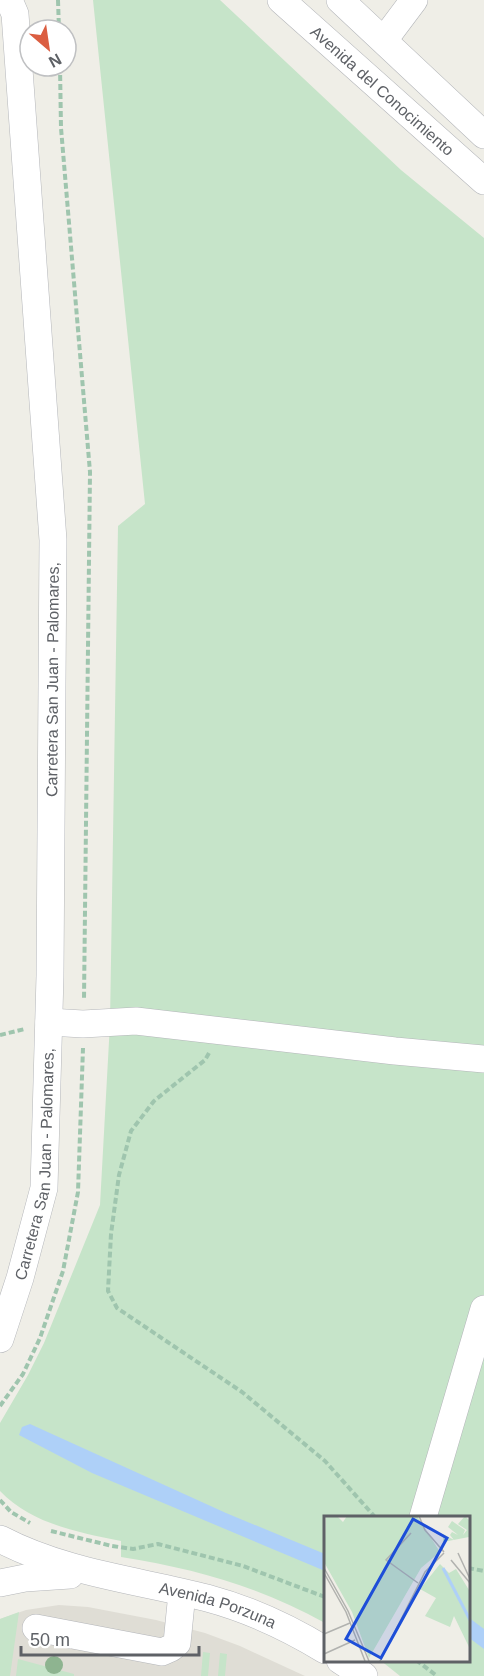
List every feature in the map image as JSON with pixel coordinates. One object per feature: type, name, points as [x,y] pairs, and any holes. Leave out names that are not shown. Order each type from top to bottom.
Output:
[{"type":"street","name":"Avenida del Conocimiento","points":[[281,0],[484,181]]},
{"type":"street","name":"Avenida del Conocimiento","points":[[340,0],[484,135]]},
{"type":"street","points":[[384,40],[414,0]]},
{"type":"street","name":"Carretera San Juan - Palomares,","points":[[0,1339],[20,1278],[44,1188],[49,1022],[53,540],[14,5]]},
{"type":"street","points":[[49,1022],[84,1024],[135,1021],[484,1059]]},
{"type":"street","points":[[423,1516],[484,1310]]},
{"type":"street","points":[[0,1539],[42,1559],[104,1576]]},
{"type":"street","points":[[0,1583],[59,1575],[104,1576]]},
{"type":"street","name":"Avenida Porzuna","points":[[104,1576],[208,1599],[249,1612],[324,1650]]},
{"type":"street","points":[[36,1628],[162,1652],[177,1643],[182,1593]]},
{"type":"street","points":[[343,1661],[364,1676]]},
{"type":"path","points":[[58,0],[59,18]]},
{"type":"path","points":[[220,1031],[205,1060],[154,1101],[131,1131],[119,1176],[111,1234],[108,1291],[117,1308],[242,1392],[325,1461],[374,1516]]},
{"type":"path","points":[[0,1500],[11,1512],[35,1525]]},
{"type":"path","points":[[43,1528],[112,1546],[133,1549],[158,1544],[243,1566],[324,1597]]},
{"type":"path","points":[[469,1568],[484,1571]]},
{"type":"path","points":[[418,1661],[437,1676]]},
{"type":"shaded area","points":[[59,1605],[88,1607],[156,1620],[205,1633],[240,1646],[305,1676],[0,1676],[0,1619],[26,1610]]},
{"type":"green space","points":[[93,0],[220,0],[401,170],[484,238],[484,1676],[400,1676],[381,1661],[469,1661],[469,1516],[324,1516],[324,1622],[251,1589],[201,1573],[121,1557],[121,1541],[72,1530],[41,1519],[26,1511],[0,1491],[0,1423],[44,1343],[100,1205],[110,1023],[118,526],[145,504]]},
{"type":"green space","points":[[19,1612],[10,1676],[0,1676],[0,1619]]},
{"type":"green space","points":[[203,1652],[210,1653],[208,1676],[201,1676]]},
{"type":"green space","points":[[220,1653],[227,1654],[225,1676],[218,1676]]},
{"type":"green space","points":[[18,1659],[74,1674],[74,1676],[16,1676]]},
{"type":"water","points":[[30,1424],[226,1513],[324,1554],[324,1571],[92,1473],[19,1435],[22,1427]]},
{"type":"water","points":[[469,1618],[484,1629],[484,1649],[469,1638]]}]
